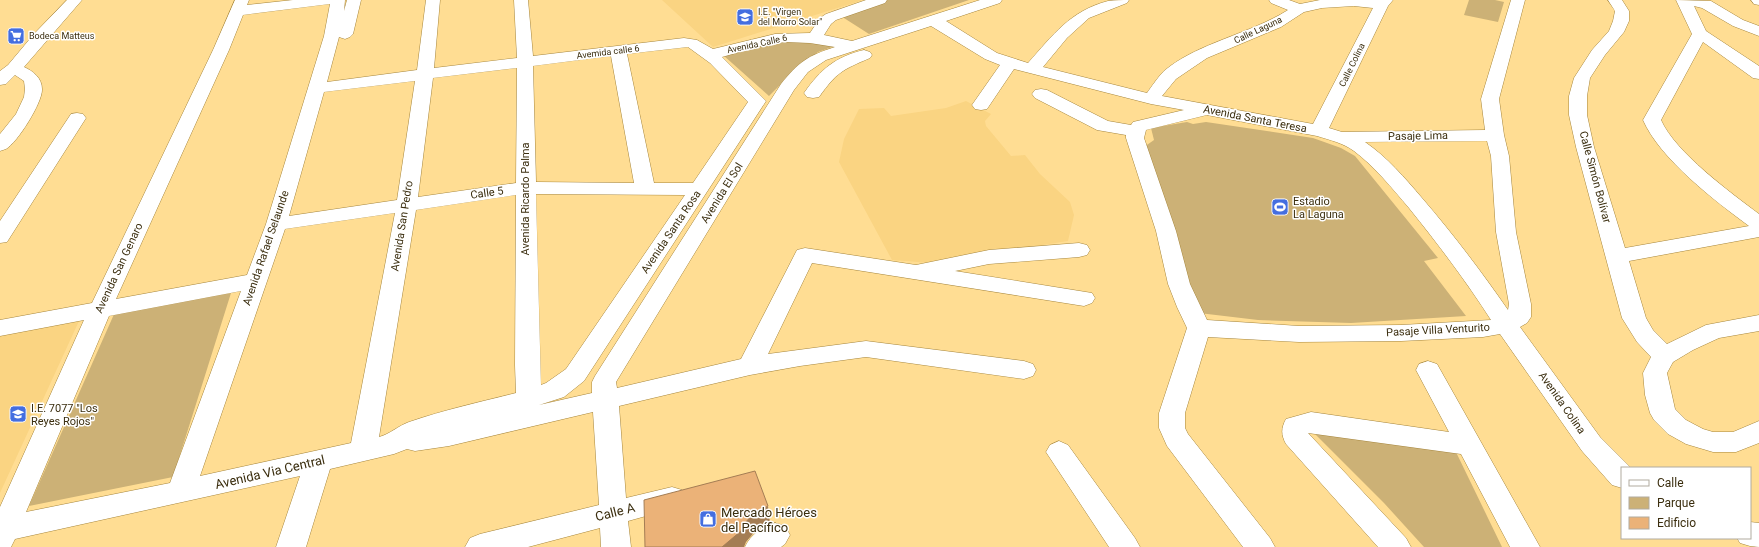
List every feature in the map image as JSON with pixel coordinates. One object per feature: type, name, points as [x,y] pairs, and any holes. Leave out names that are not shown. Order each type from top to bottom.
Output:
[{"type":"street","points":[[0,80],[14,68],[40,37],[75,0]]},
{"type":"street","points":[[240,6],[330,0]]},
{"type":"street","name":"Avenida Rafael Selaunde","points":[[180,492],[276,224],[332,36],[338,0]]},
{"type":"street","points":[[317,85],[334,72],[354,0]]},
{"type":"street","name":"Avenida San Pedro","points":[[363,451],[406,205],[426,74],[433,0]]},
{"type":"street","name":"Avenida Ricardo Palma","points":[[521,0],[525,62],[527,365],[529,398]]},
{"type":"street","points":[[815,38],[825,21],[831,17],[880,0]]},
{"type":"street","name":"Avenida El Sol","points":[[616,547],[612,513],[604,382],[787,88],[802,69],[820,57],[995,0]]},
{"type":"street","points":[[1032,68],[1061,35],[1084,15],[1122,0]]},
{"type":"street","points":[[1276,0],[1299,10]]},
{"type":"street","name":"Pasaje Villa Venturito","points":[[1200,328],[1299,334],[1402,333],[1483,329],[1506,325],[1519,317],[1520,304],[1506,232],[1500,156],[1490,99],[1518,0]]},
{"type":"street","name":"Calle Simón Bolívar","points":[[1615,0],[1622,11],[1621,21],[1616,32],[1598,53],[1582,78],[1578,96],[1578,115],[1584,147],[1634,318],[1645,336],[1664,356]]},
{"type":"street","points":[[1683,0],[1706,4],[1738,23],[1759,31]]},
{"type":"street","points":[[1683,0],[1700,34],[1756,69]]},
{"type":"street","name":"Calle Laguna","points":[[1151,99],[1170,75],[1201,55],[1276,24],[1299,10],[1322,4],[1384,2]]},
{"type":"street","name":"Calle Colina","points":[[1319,131],[1384,2]]},
{"type":"street","name":"Avenida San Genaro","points":[[2,532],[100,310],[240,6]]},
{"type":"street","name":"Avenida Santa Teresa","points":[[934,21],[991,56],[1009,63],[1151,99],[1319,131],[1341,137],[1360,147],[1390,173],[1443,236],[1475,278],[1506,325]]},
{"type":"street","points":[[1700,34],[1688,52],[1670,90],[1652,120],[1656,130],[1694,172],[1725,199],[1759,224]]},
{"type":"street","name":"Avenida Calle 6","points":[[709,55],[773,39],[796,37],[815,38],[852,46]]},
{"type":"street","points":[[813,93],[826,75],[838,66],[866,54],[882,44],[885,40],[884,37]]},
{"type":"street","name":"Avemida calle 6","points":[[317,85],[426,74],[678,43],[691,43],[698,46],[709,55]]},
{"type":"street","points":[[618,51],[645,188]]},
{"type":"street","name":"Avenida Santa Rosa","points":[[529,398],[555,390],[575,375],[700,189],[757,101],[709,55]]},
{"type":"street","points":[[980,105],[1004,73],[1009,63]]},
{"type":"street","points":[[0,145],[28,109],[34,94],[32,80],[26,74],[14,68]]},
{"type":"street","points":[[1041,94],[1103,126],[1136,131]]},
{"type":"street","points":[[1209,111],[1139,126],[1136,131],[1136,138],[1166,231],[1179,284],[1188,307],[1200,328],[1172,413],[1172,428],[1176,439],[1260,547]]},
{"type":"street","points":[[0,237],[76,118]]},
{"type":"street","name":"Pasaje Lima","points":[[1341,137],[1495,134]]},
{"type":"street","name":"Calle 5","points":[[276,224],[525,188],[700,189]]},
{"type":"street","points":[[1617,256],[1759,231]]},
{"type":"street","points":[[916,272],[989,257],[1079,250]]},
{"type":"street","points":[[750,366],[805,254],[1084,298]]},
{"type":"street","points":[[0,328],[256,281]]},
{"type":"street","points":[[1759,322],[1714,331],[1686,344],[1664,356],[1655,373],[1658,395],[1664,413],[1677,427],[1695,437],[1713,442],[1736,442],[1759,431]]},
{"type":"street","name":"Avenida Colina","points":[[1506,325],[1591,444],[1621,476]]},
{"type":"street","points":[[394,444],[449,436],[750,366],[800,357],[866,349],[1024,370]]},
{"type":"street","points":[[1428,370],[1525,547]]},
{"type":"street","name":"Avenida Via Central","points":[[2,532],[394,444],[412,431],[529,398]]},
{"type":"street","points":[[1396,547],[1295,437],[1295,426],[1311,422],[1470,445]]},
{"type":"street","points":[[1059,452],[1126,547]]},
{"type":"street","points":[[292,547],[319,461]]},
{"type":"street","name":"Calle A","points":[[480,547],[697,491]]},
{"type":"shaded area","name":"I.E. \"Virgen del Morro Solar\"","points":[[662,0],[863,0],[713,47]]},
{"type":"shaded area","points":[[966,101],[991,114],[985,121],[986,126],[1011,156],[1025,155],[1040,174],[1070,202],[1074,215],[1068,241],[931,263],[892,260],[839,162],[844,139],[859,109],[884,108],[891,116],[946,108]]},
{"type":"shaded area","name":"I.E. 7077 \"Los Reyes Rojos\"","points":[[79,321],[0,493],[0,336]]},
{"type":"green space","points":[[867,0],[969,0],[869,34],[833,11]]},
{"type":"green space","points":[[1469,0],[1495,0],[1504,2],[1498,22],[1464,15]]},
{"type":"green space","points":[[790,41],[835,46],[818,52],[799,66],[769,96],[723,55],[765,44]]},
{"type":"green space","name":"Estadio La Laguna","points":[[1187,122],[1193,124],[1206,122],[1313,138],[1341,148],[1355,156],[1438,258],[1424,261],[1466,316],[1351,323],[1258,320],[1199,313],[1144,147],[1154,140],[1151,128]]},
{"type":"green space","points":[[231,293],[173,477],[29,506],[115,312]]},
{"type":"green space","points":[[1316,429],[1455,450],[1502,547],[1424,547],[1384,503],[1316,435]]},
{"type":"building","name":"Mercado Héroes del Pacífico","points":[[755,471],[768,506],[754,513],[744,524],[741,531],[722,547],[645,547],[644,500]]},
{"type":"place","name":"I.E. \"Virgen del Morro Solar\"","points":[[745,17]]},
{"type":"place","name":"Bodeca Matteus","points":[[16,36]]},
{"type":"place","name":"Estadio La Laguna","points":[[1280,207]]},
{"type":"place","name":"I.E. 7077 \"Los Reyes Rojos\"","points":[[18,414]]},
{"type":"place","name":"Mercado Héroes del Pacífico","points":[[708,519]]}]
